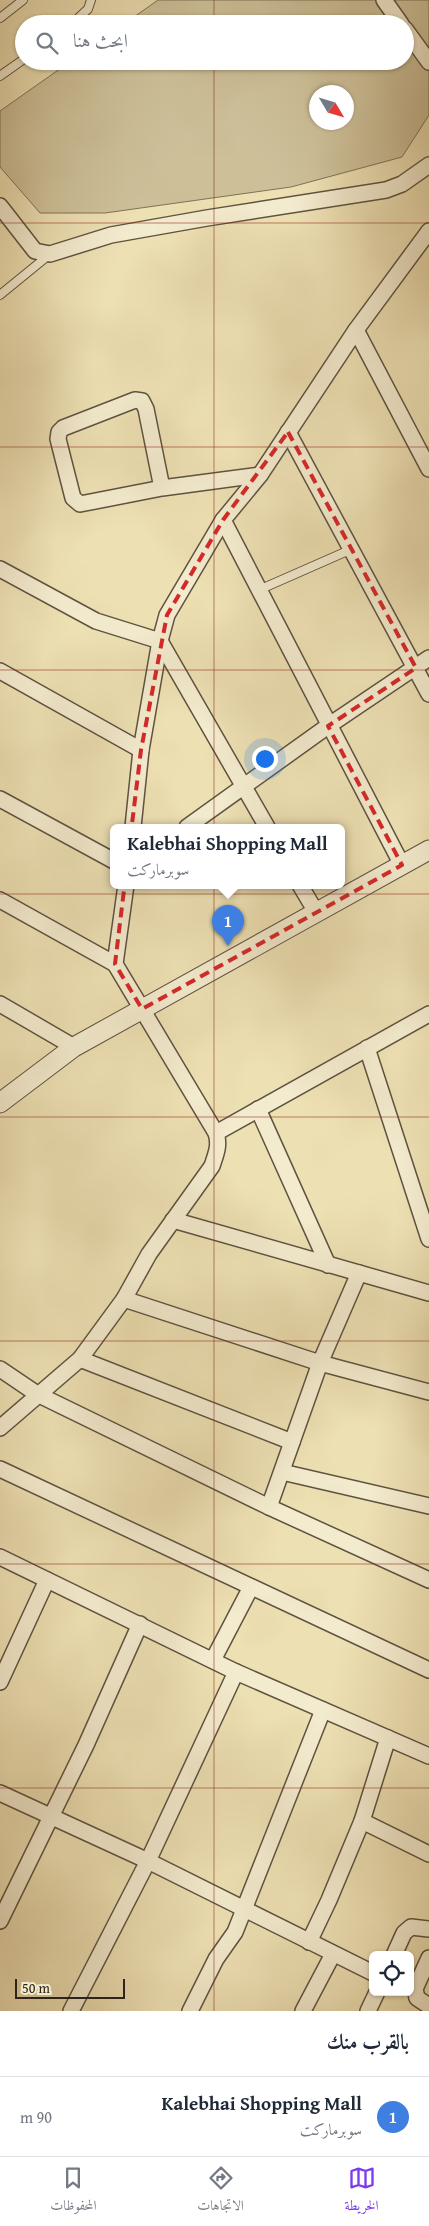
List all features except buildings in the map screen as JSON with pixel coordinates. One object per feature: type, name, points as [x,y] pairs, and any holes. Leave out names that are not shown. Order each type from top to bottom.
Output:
[{"type":"street","points":[[384,0],[395,15]]},
{"type":"street","points":[[414,41],[429,62]]},
{"type":"street","points":[[0,206],[35,251],[50,254],[111,235],[386,190],[402,184],[429,165]]},
{"type":"street","points":[[132,824],[141,750],[160,641],[167,615],[223,520],[260,475],[356,330],[429,231]]},
{"type":"street","points":[[356,330],[429,469]]},
{"type":"street","points":[[162,488],[146,408],[142,401],[136,400],[64,428],[59,432],[58,439],[73,498],[78,503],[84,504],[162,488],[260,475]]},
{"type":"street","points":[[288,432],[429,694]]},
{"type":"street","points":[[223,520],[261,589],[328,726],[402,865]]},
{"type":"street","points":[[0,569],[96,621],[160,641],[265,824]]},
{"type":"street","points":[[191,824],[328,726],[429,658]]},
{"type":"street","points":[[0,671],[141,750]]},
{"type":"street","points":[[0,799],[110,859]]},
{"type":"street","points":[[0,1103],[74,1047],[429,850]]},
{"type":"street","points":[[115,964],[125,889]]},
{"type":"street","points":[[302,889],[316,912]]},
{"type":"street","points":[[0,900],[115,964],[216,1133],[218,1142],[212,1166],[149,1254],[124,1300],[80,1359],[37,1394],[0,1428]]},
{"type":"street","points":[[0,1004],[74,1047]]},
{"type":"street","points":[[216,1133],[429,1014]]},
{"type":"street","points":[[367,1048],[429,1239]]},
{"type":"street","points":[[258,1109],[328,1264]]},
{"type":"street","points":[[173,1220],[429,1294]]},
{"type":"street","points":[[269,1507],[320,1363],[359,1273]]},
{"type":"street","points":[[124,1300],[320,1363],[429,1392]]},
{"type":"street","points":[[80,1359],[292,1442]]},
{"type":"street","points":[[0,1369],[37,1394],[269,1507],[429,1580]]},
{"type":"street","points":[[0,1469],[429,1670]]},
{"type":"street","points":[[282,1472],[429,1506]]},
{"type":"street","points":[[0,1557],[236,1672],[429,1756]]},
{"type":"street","points":[[0,1682],[47,1580]]},
{"type":"street","points":[[213,1660],[251,1587]]},
{"type":"street","points":[[0,1921],[51,1818],[140,1624]]},
{"type":"street","points":[[71,2011],[148,1861],[236,1672]]},
{"type":"street","points":[[190,2011],[212,1967],[235,1932],[323,1710]]},
{"type":"street","points":[[308,1942],[329,1900],[362,1821],[388,1738]]},
{"type":"street","points":[[0,1794],[148,1861],[369,1971]]},
{"type":"street","points":[[362,1821],[429,1854]]},
{"type":"street","points":[[396,1951],[404,1932],[411,1927],[429,1929]]},
{"type":"street","points":[[303,2011],[333,1954]]},
{"type":"street","points":[[429,1958],[415,1989],[417,1998],[429,2006]]},
{"type":"street","points":[[368,2011],[375,1996]]},
{"type":"lane","points":[[0,18],[24,0]]},
{"type":"lane","points":[[82,15],[88,9],[91,0]]},
{"type":"lane","points":[[0,76],[15,65]]},
{"type":"lane","points":[[0,294],[50,254]]},
{"type":"lane","points":[[261,589],[352,549]]},
{"type":"highlighted area","points":[[288,432],[416,668],[328,726],[402,865],[142,1009],[115,964],[141,750],[167,615],[223,520]]},
{"type":"shaded area","points":[[158,0],[429,0],[429,115],[402,157],[291,187],[105,213],[40,213],[0,167],[0,111],[58,70],[414,70],[414,15],[137,15]]},
{"type":"place","name":"Kalebhai Shopping Mall","points":[[228,946]]}]
